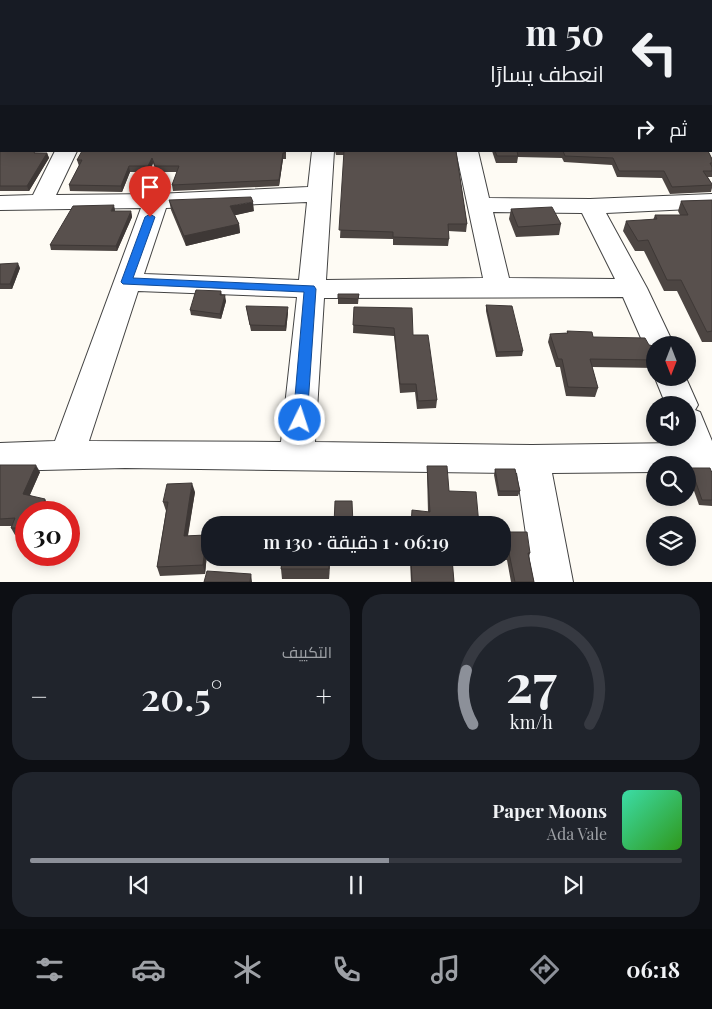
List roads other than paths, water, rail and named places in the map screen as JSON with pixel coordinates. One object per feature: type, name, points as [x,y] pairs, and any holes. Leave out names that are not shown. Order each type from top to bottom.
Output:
[{"type":"street","points":[[40,203],[66,152]]},
{"type":"street","points":[[297,457],[323,152]]},
{"type":"street","points":[[467,152],[498,287]]},
{"type":"street","points":[[0,203],[156,201],[318,194]]},
{"type":"street","points":[[67,456],[126,282],[156,201]]},
{"type":"street","points":[[480,205],[590,206],[712,201]]},
{"type":"street","points":[[590,206],[633,288],[655,336]]},
{"type":"street","points":[[126,282],[310,289],[633,288]]},
{"type":"street","points":[[0,457],[125,454],[532,459],[707,457],[696,436]]},
{"type":"street","points":[[532,459],[553,582]]}]
